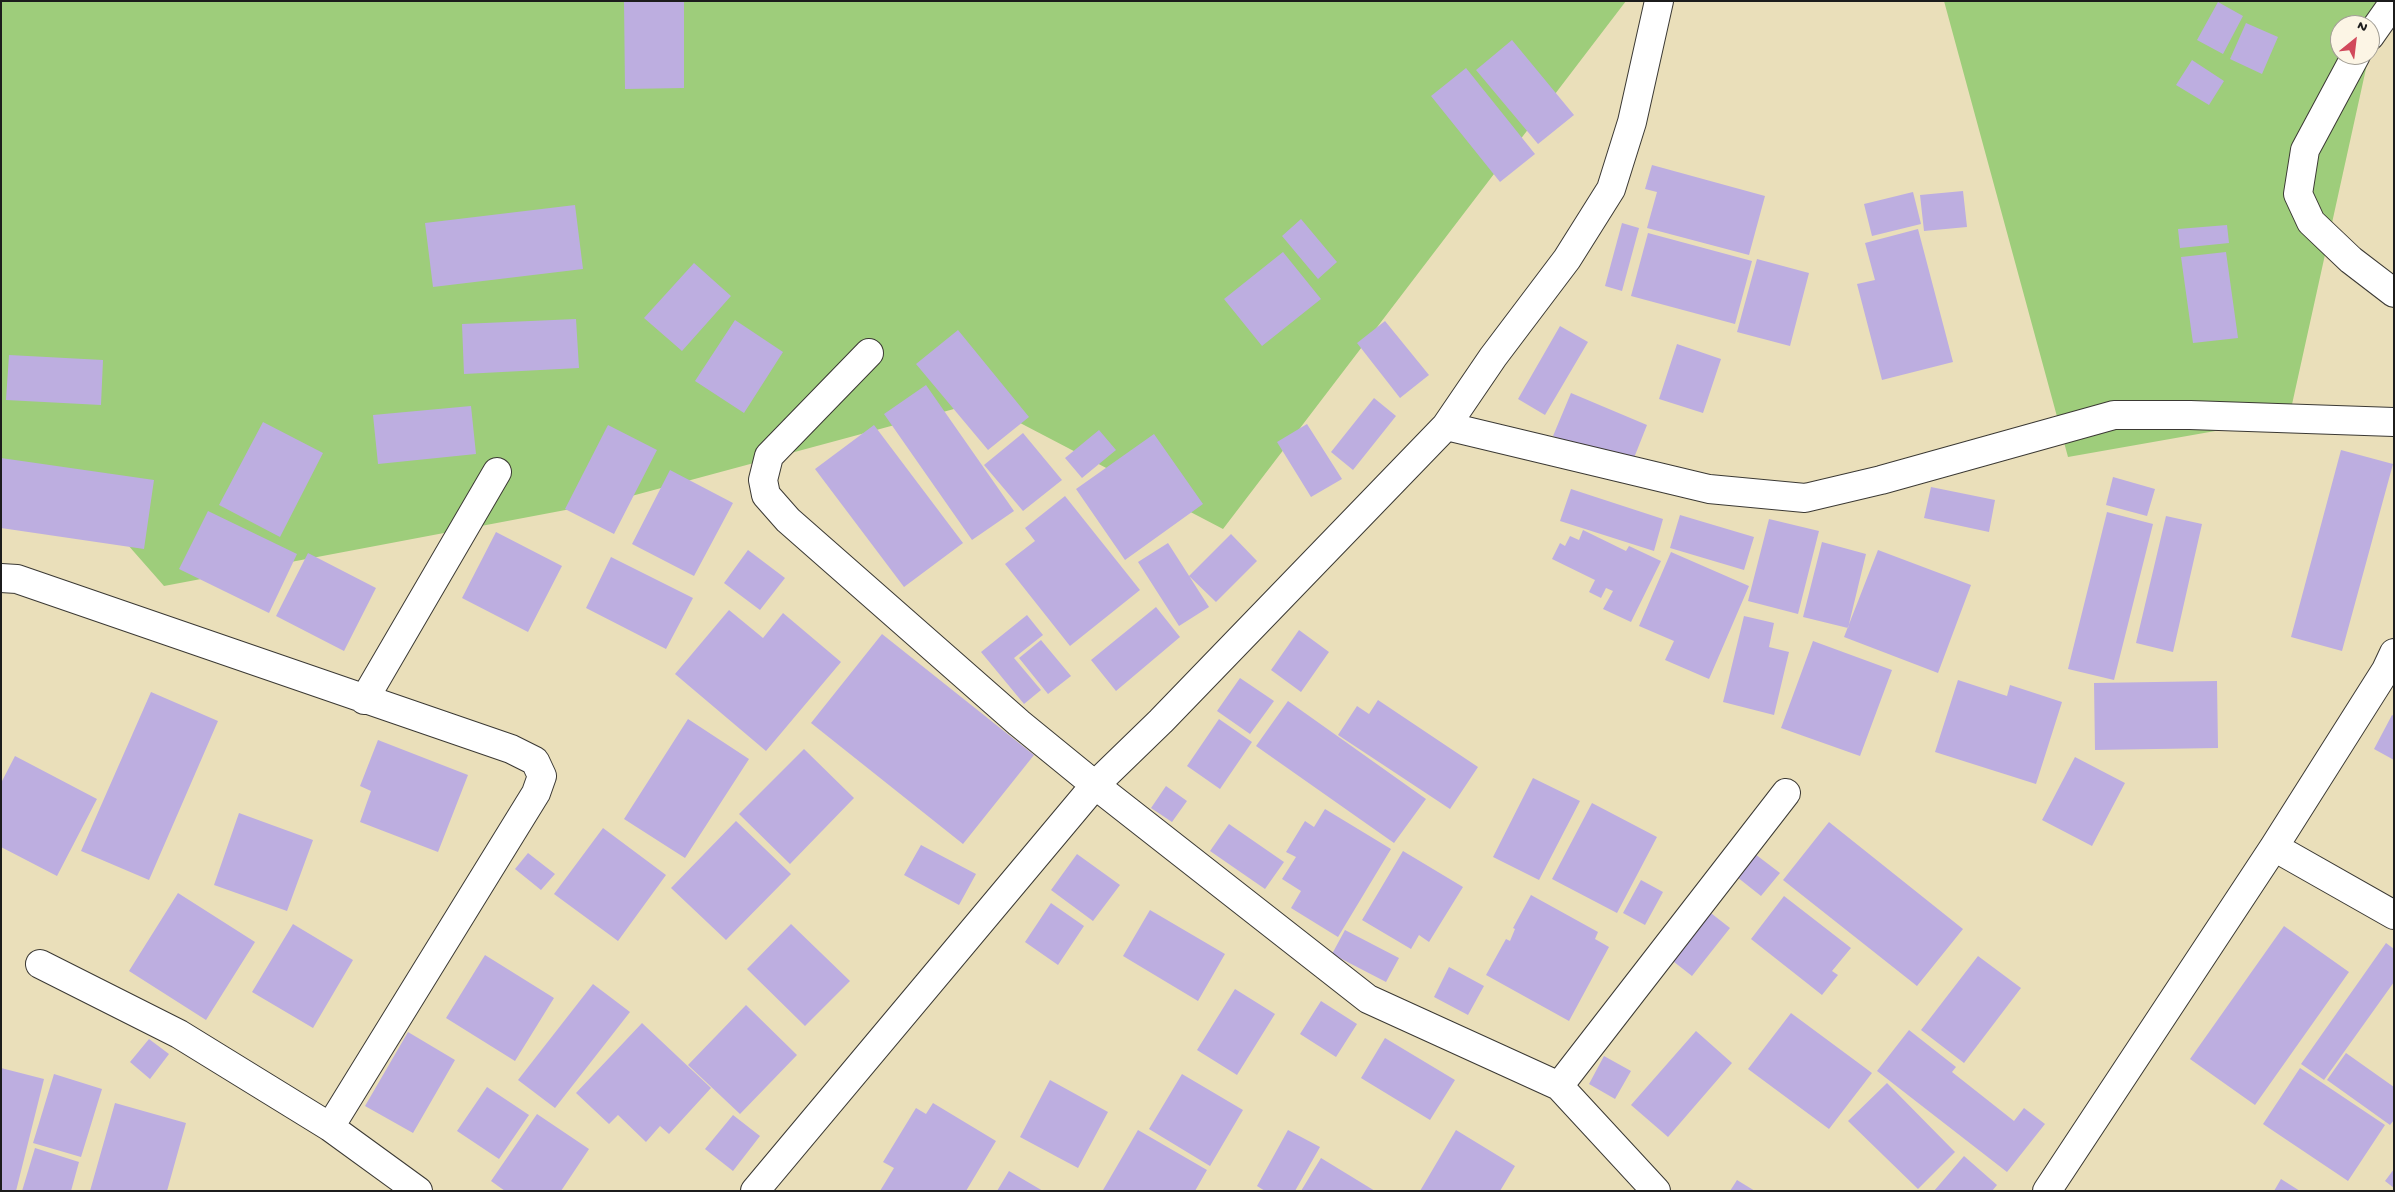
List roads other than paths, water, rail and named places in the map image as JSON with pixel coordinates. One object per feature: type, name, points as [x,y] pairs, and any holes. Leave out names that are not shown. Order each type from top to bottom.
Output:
[{"type":"street","points":[[756,1191],[1095,785],[1167,714],[1446,426],[1493,357],[1566,259],[1611,189],[1632,122],[1659,1]]},
{"type":"street","points":[[2380,22],[2394,2]]},
{"type":"street","points":[[2351,65],[2304,150],[2298,194],[2311,222],[2351,260],[2394,293]]},
{"type":"street","points":[[868,353],[769,456],[763,480],[766,495],[796,526],[1019,723],[1368,999],[1558,1086],[1656,1191]]},
{"type":"street","points":[[1446,426],[1709,489],[1805,498],[1881,480],[2114,415],[2190,415],[2394,422]]},
{"type":"street","points":[[364,700],[497,472]]},
{"type":"street","points":[[1,578],[17,579],[364,700],[511,749],[535,761],[542,776],[536,792],[330,1127]]},
{"type":"street","points":[[2047,1191],[2274,847],[2386,670],[2394,653]]},
{"type":"street","points":[[1558,1086],[1786,793]]},
{"type":"street","points":[[2274,847],[2394,915]]},
{"type":"street","points":[[40,964],[179,1034],[330,1127],[418,1191]]}]
